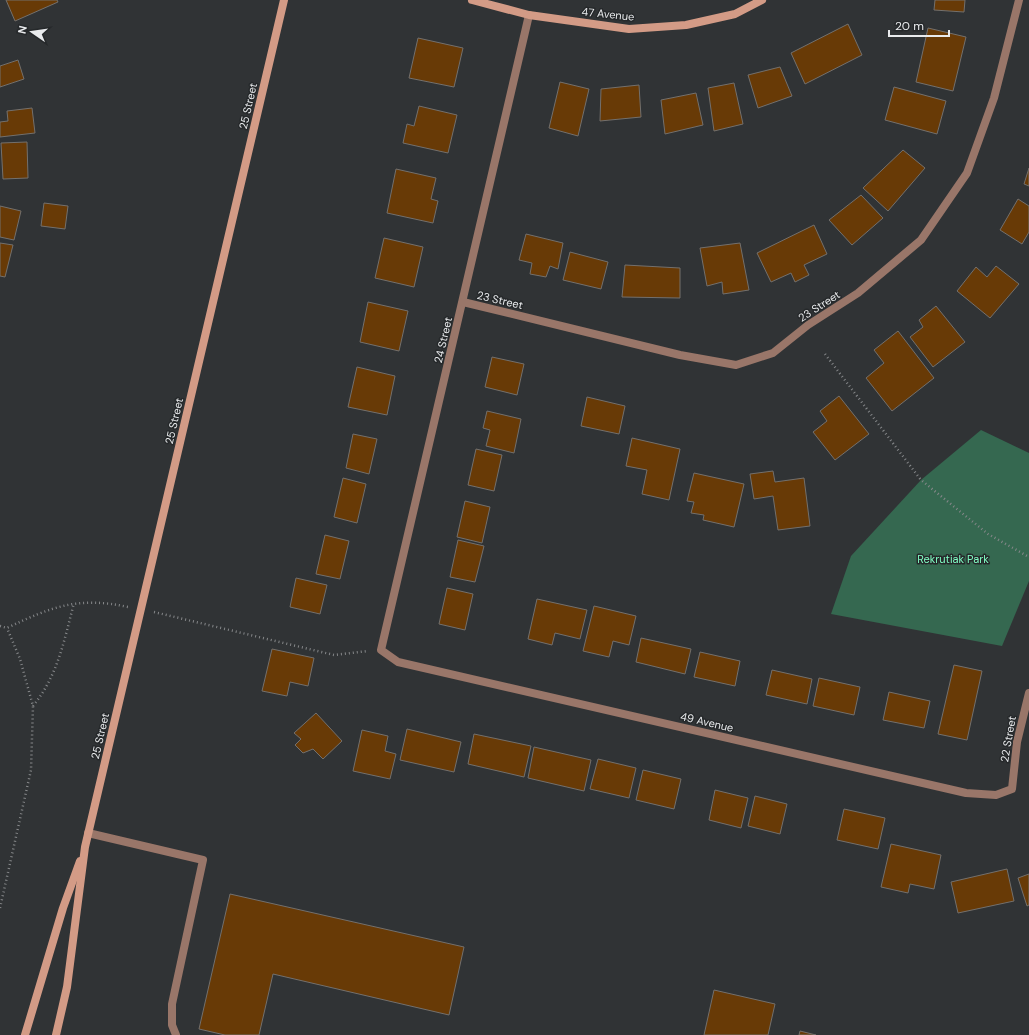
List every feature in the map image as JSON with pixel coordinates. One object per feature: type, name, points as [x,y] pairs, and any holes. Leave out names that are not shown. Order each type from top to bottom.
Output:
[{"type":"main road","name":"25 Street","points":[[56,1035],[68,987],[88,833],[284,0]]},
{"type":"main road","name":"47 Avenue","points":[[472,0],[529,15],[629,29],[686,26],[735,14],[762,0]]},
{"type":"main road","name":"25 Street","points":[[25,1035],[63,908],[85,847]]},
{"type":"street","name":"23 Street","points":[[463,302],[680,355],[736,365],[772,353],[808,325],[858,293],[921,240],[967,173],[994,98],[1019,0]]},
{"type":"street","name":"24 Street","points":[[381,650],[529,15]]},
{"type":"street","name":"49 Avenue","points":[[381,650],[398,662],[966,793],[996,795],[1012,789]]},
{"type":"street","name":"22 Street","points":[[1012,789],[1017,742],[1029,693]]},
{"type":"street","points":[[88,833],[203,860],[172,1004],[172,1025],[176,1035]]},
{"type":"path","points":[[825,354],[921,480],[988,534],[1029,557]]},
{"type":"path","points":[[0,626],[7,628],[40,612],[74,603],[92,601],[127,606]]},
{"type":"path","points":[[33,706],[46,690],[58,664],[74,603]]},
{"type":"path","points":[[155,613],[334,655],[381,650]]},
{"type":"path","points":[[0,908],[31,770],[33,706],[20,659],[7,628]]},
{"type":"green space","name":"Rekrutiak Park","points":[[981,430],[1029,453],[1029,581],[1002,646],[831,614],[851,556],[921,480]]},
{"type":"building","points":[[6,0],[57,0],[58,2],[15,21]]},
{"type":"building","points":[[935,0],[965,0],[964,12],[934,10]]},
{"type":"building","points":[[848,24],[862,55],[805,84],[791,53]]},
{"type":"building","points":[[928,28],[966,37],[953,91],[916,82]]},
{"type":"building","points":[[418,38],[463,48],[454,87],[409,78]]},
{"type":"building","points":[[18,60],[24,79],[0,87],[0,66]]},
{"type":"building","points":[[780,67],[792,96],[758,108],[748,75]]},
{"type":"building","points":[[560,82],[589,89],[578,136],[549,128]]},
{"type":"building","points":[[734,83],[743,124],[714,131],[708,88]]},
{"type":"building","points":[[639,85],[641,117],[600,121],[601,89]]},
{"type":"building","points":[[894,87],[946,101],[937,134],[885,120]]},
{"type":"building","points":[[696,93],[703,125],[665,134],[661,100]]},
{"type":"building","points":[[419,106],[457,115],[448,153],[403,143],[407,124],[414,126]]},
{"type":"building","points":[[32,108],[35,133],[0,137],[0,122],[8,121],[7,111]]},
{"type":"building","points":[[27,142],[28,178],[3,179],[1,143]]},
{"type":"building","points":[[903,150],[925,168],[888,211],[863,188]]},
{"type":"building","points":[[1029,168],[1029,186],[1024,184]]},
{"type":"building","points":[[396,169],[436,178],[431,199],[438,201],[433,223],[387,213]]},
{"type":"building","points":[[861,195],[883,218],[852,245],[829,220]]},
{"type":"building","points":[[1018,199],[1029,206],[1029,232],[1022,244],[1000,230]]},
{"type":"building","points":[[44,203],[68,206],[65,229],[41,226]]},
{"type":"building","points":[[0,206],[21,211],[14,240],[0,237]]},
{"type":"building","points":[[814,225],[827,254],[804,265],[809,275],[795,282],[791,273],[771,282],[757,253]]},
{"type":"building","points":[[526,234],[563,243],[558,269],[550,266],[546,277],[530,274],[532,263],[519,260]]},
{"type":"building","points":[[384,238],[423,247],[414,287],[375,278]]},
{"type":"building","points":[[0,243],[13,245],[5,277],[0,276]]},
{"type":"building","points":[[740,243],[749,290],[723,294],[722,282],[707,286],[700,248]]},
{"type":"building","points":[[570,252],[608,262],[601,289],[563,280]]},
{"type":"building","points":[[625,265],[680,268],[680,298],[622,297]]},
{"type":"building","points":[[996,266],[1019,284],[990,318],[957,291],[976,267],[987,277]]},
{"type":"building","points":[[368,302],[408,311],[399,351],[360,342]]},
{"type":"building","points":[[936,306],[965,342],[933,367],[910,337],[923,327],[919,320]]},
{"type":"building","points":[[898,331],[934,378],[892,411],[866,378],[884,363],[874,350]]},
{"type":"building","points":[[492,357],[524,364],[517,395],[485,387]]},
{"type":"building","points":[[357,367],[395,376],[387,415],[348,407]]},
{"type":"building","points":[[839,396],[869,434],[835,460],[813,432],[827,421],[820,411]]},
{"type":"building","points":[[587,397],[625,406],[619,434],[581,426]]},
{"type":"building","points":[[487,411],[521,419],[514,453],[486,446],[490,430],[483,428]]},
{"type":"building","points":[[353,434],[377,439],[369,474],[346,468]]},
{"type":"building","points":[[632,438],[680,449],[669,500],[642,494],[647,470],[626,466]]},
{"type":"building","points":[[476,449],[502,455],[494,491],[468,485]]},
{"type":"building","points":[[773,471],[775,482],[804,478],[810,526],[778,530],[773,496],[754,499],[750,474]]},
{"type":"building","points":[[694,473],[744,484],[734,527],[703,520],[704,515],[691,513],[694,502],[687,501]]},
{"type":"building","points":[[343,478],[366,484],[357,523],[334,517]]},
{"type":"building","points":[[465,501],[490,507],[482,543],[457,537]]},
{"type":"building","points":[[325,535],[349,541],[340,579],[316,574]]},
{"type":"building","points":[[458,540],[484,546],[475,582],[450,577]]},
{"type":"building","points":[[296,578],[327,585],[320,614],[290,607]]},
{"type":"building","points":[[447,588],[473,594],[465,630],[439,624]]},
{"type":"building","points":[[537,599],[587,610],[580,639],[555,633],[552,645],[528,639]]},
{"type":"building","points":[[594,606],[636,616],[629,645],[613,641],[609,657],[583,651]]},
{"type":"building","points":[[641,638],[691,649],[685,674],[636,662]]},
{"type":"building","points":[[272,649],[314,658],[308,686],[290,682],[287,696],[262,691]]},
{"type":"building","points":[[700,652],[740,661],[735,686],[694,677]]},
{"type":"building","points":[[954,665],[982,671],[967,740],[938,734]]},
{"type":"building","points":[[772,670],[812,679],[807,704],[766,695]]},
{"type":"building","points":[[819,678],[860,687],[854,715],[813,706]]},
{"type":"building","points":[[889,692],[930,701],[924,728],[883,720]]},
{"type":"building","points":[[316,713],[342,741],[323,759],[313,749],[303,753],[295,745],[301,739],[294,733]]},
{"type":"building","points":[[407,729],[461,742],[454,772],[400,760]]},
{"type":"building","points":[[362,730],[388,736],[385,751],[396,754],[390,779],[353,771]]},
{"type":"building","points":[[474,734],[531,746],[524,777],[468,764]]},
{"type":"building","points":[[534,747],[591,760],[584,791],[528,778]]},
{"type":"building","points":[[598,759],[636,768],[629,798],[590,789]]},
{"type":"building","points":[[643,770],[681,779],[674,809],[636,800]]},
{"type":"building","points":[[715,790],[748,798],[741,828],[709,820]]},
{"type":"building","points":[[755,796],[787,804],[780,834],[748,826]]},
{"type":"building","points":[[844,809],[885,818],[878,849],[837,840]]},
{"type":"building","points":[[891,844],[941,855],[934,889],[910,884],[908,893],[881,887]]},
{"type":"building","points":[[1007,869],[1014,901],[958,913],[951,882]]},
{"type":"building","points":[[1029,874],[1029,905],[1027,906],[1018,878]]},
{"type":"building","points":[[230,894],[464,947],[449,1015],[273,974],[259,1035],[225,1035],[199,1029]]},
{"type":"building","points":[[714,990],[775,1004],[768,1035],[704,1035]]},
{"type":"building","points":[[800,1031],[816,1035],[799,1035]]}]
